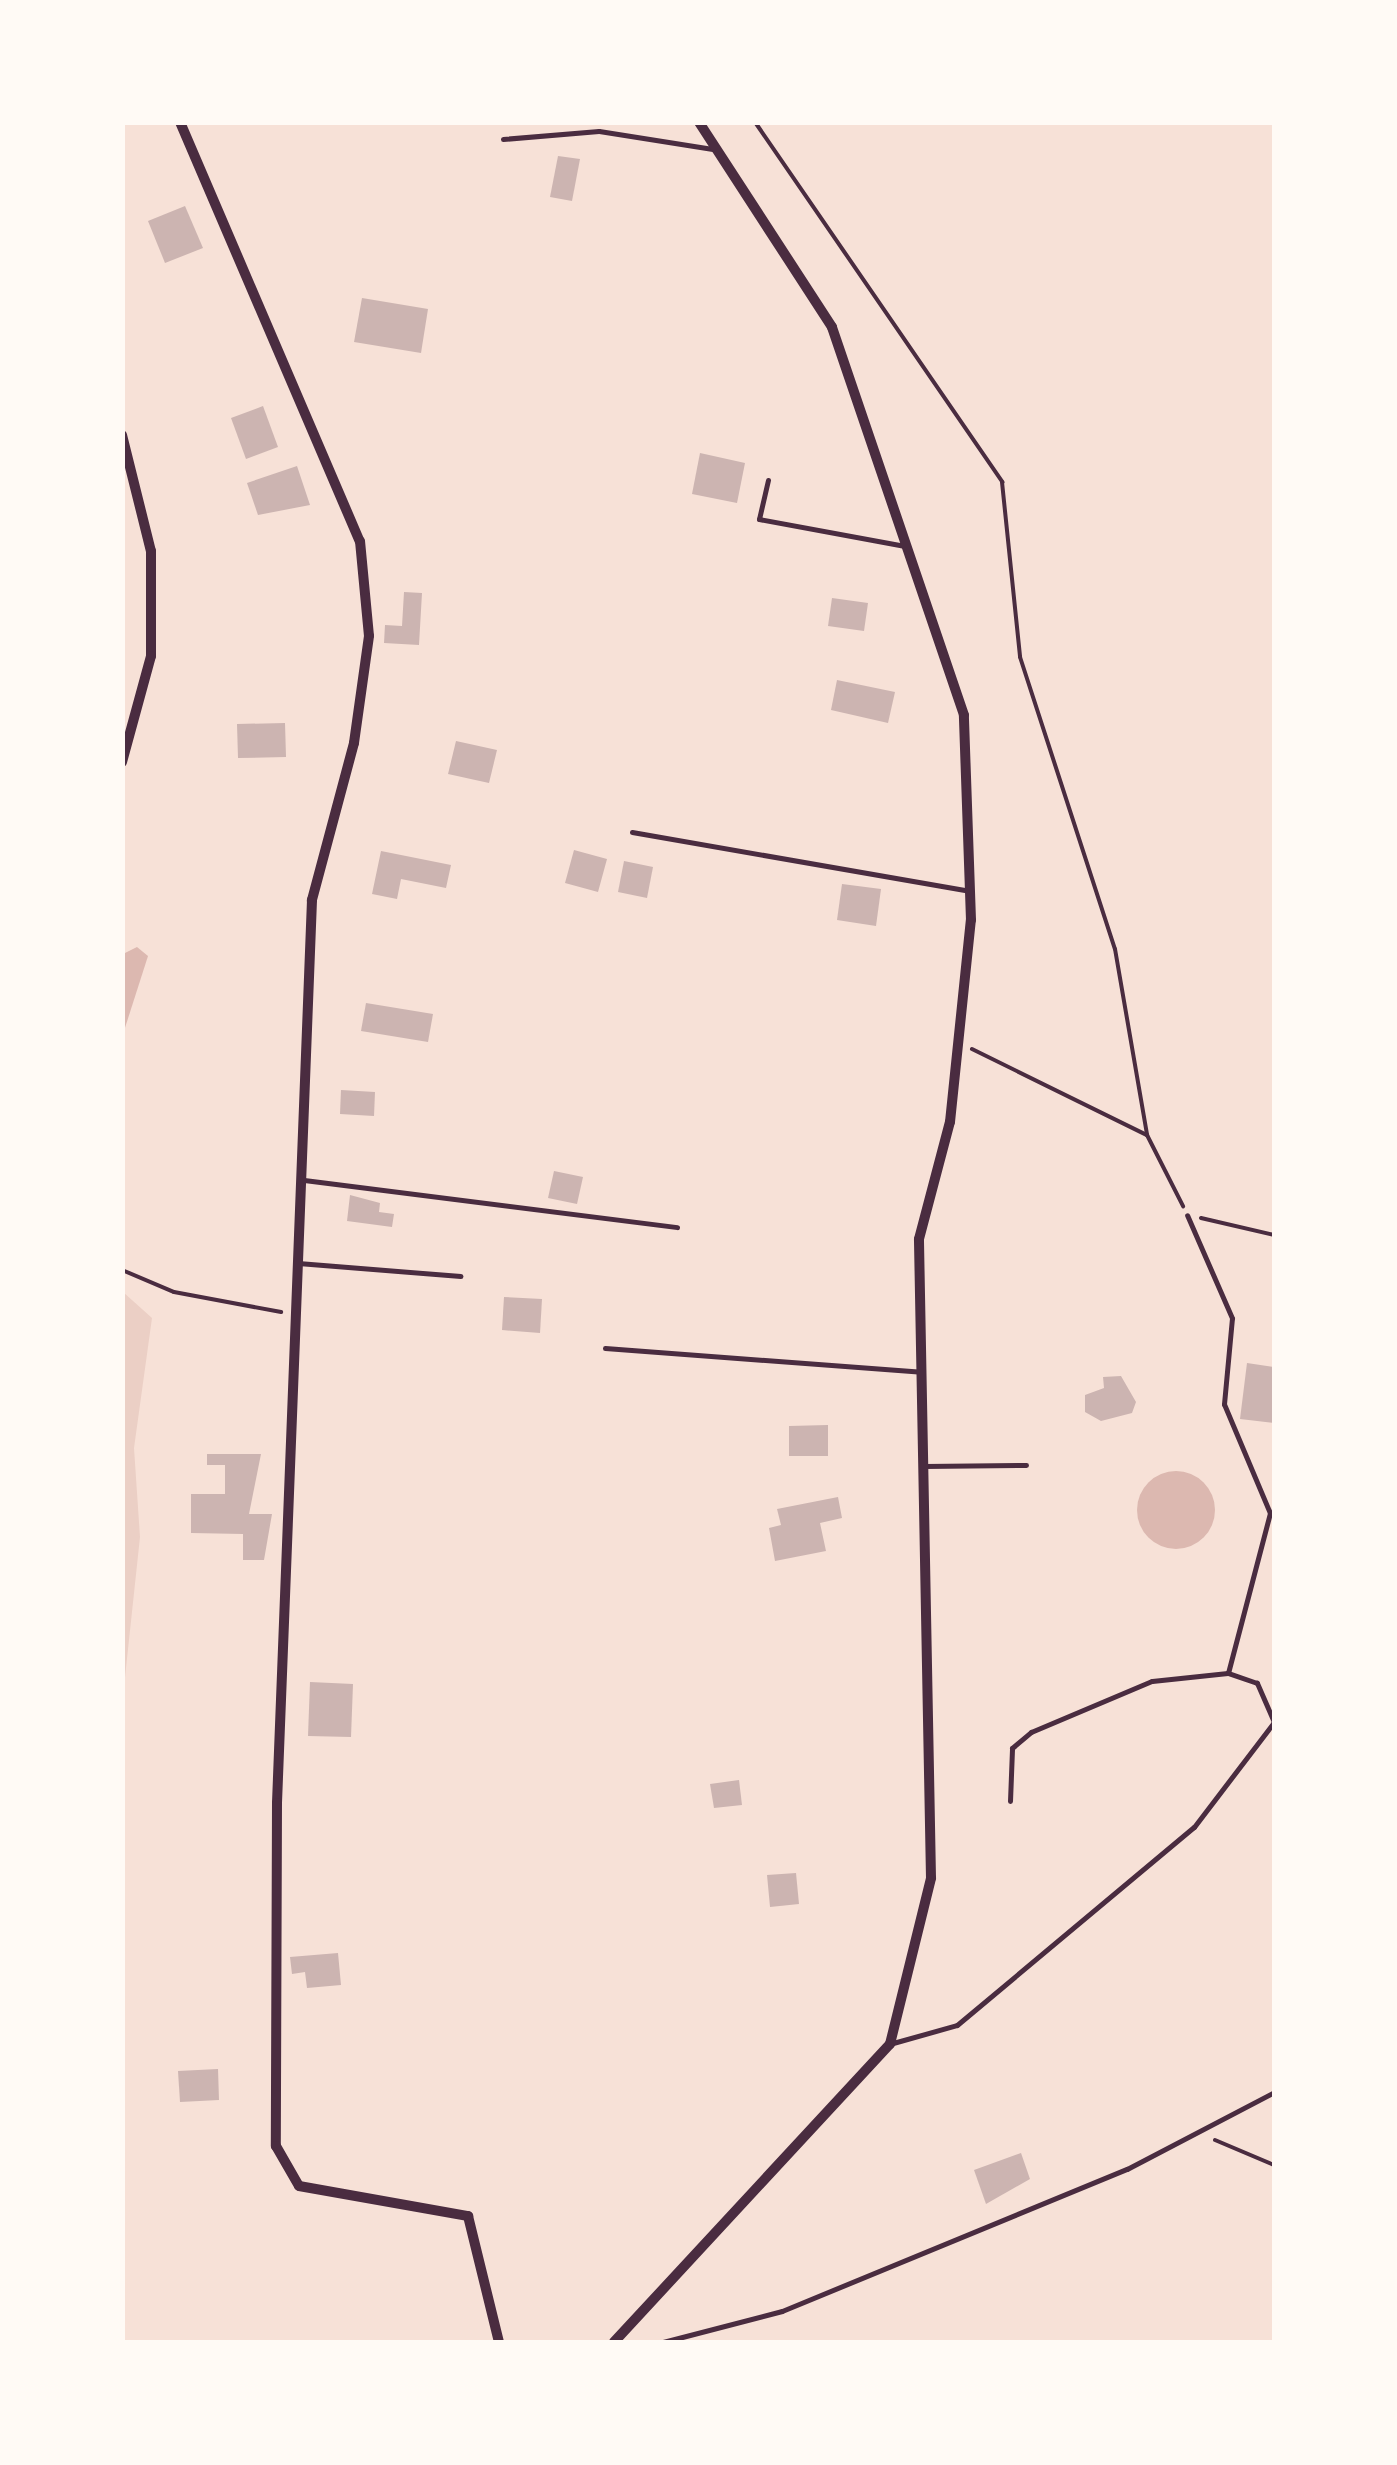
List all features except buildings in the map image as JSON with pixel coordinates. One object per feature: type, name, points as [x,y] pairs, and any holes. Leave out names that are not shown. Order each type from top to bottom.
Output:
[{"type":"street","points":[[180,122],[360,541],[370,636],[354,744],[312,900],[293,1314],[276,2146],[300,2186],[468,2216],[499,2342]]},
{"type":"street","points":[[614,2342],[890,2044],[930,1878],[918,1239],[950,1122],[970,891],[964,716],[832,327],[699,122]]},
{"type":"street","points":[[122,435],[151,550],[151,638],[122,762]]},
{"type":"lane","points":[[503,139],[599,131],[717,150]]},
{"type":"lane","points":[[768,480],[759,519],[907,547]]},
{"type":"lane","points":[[632,832],[970,891]]},
{"type":"lane","points":[[299,1180],[677,1227]]},
{"type":"lane","points":[[1187,1215],[1232,1318],[1224,1404],[1270,1513],[1228,1673]]},
{"type":"lane","points":[[296,1263],[460,1276]]},
{"type":"lane","points":[[606,1348],[921,1372]]},
{"type":"lane","points":[[923,1466],[1026,1465]]},
{"type":"lane","points":[[890,2044],[957,2025],[1194,1827],[1274,1722],[1257,1683],[1228,1673],[1152,1681],[1031,1732],[1012,1748],[1010,1801]]},
{"type":"lane","points":[[664,2342],[782,2311],[1186,2139],[1274,2092]]},
{"type":"path","points":[[755,122],[1002,482],[1020,657],[1115,949],[1147,1134],[1187,1215],[1274,1235]]},
{"type":"path","points":[[958,1042],[1147,1134]]},
{"type":"path","points":[[122,1270],[174,1292],[293,1314]]},
{"type":"path","points":[[1186,2139],[1227,2140],[1274,2165]]},
{"type":"shaded area","points":[[137,947],[148,956],[123,1034],[123,954]]},
{"type":"shaded area","points":[[123,1292],[152,1318],[134,1448],[140,1537],[123,1696]]},
{"type":"shaded area","points":[[1176,1471],[1204,1482],[1215,1510],[1204,1538],[1176,1549],[1148,1538],[1137,1510],[1148,1482]]}]
